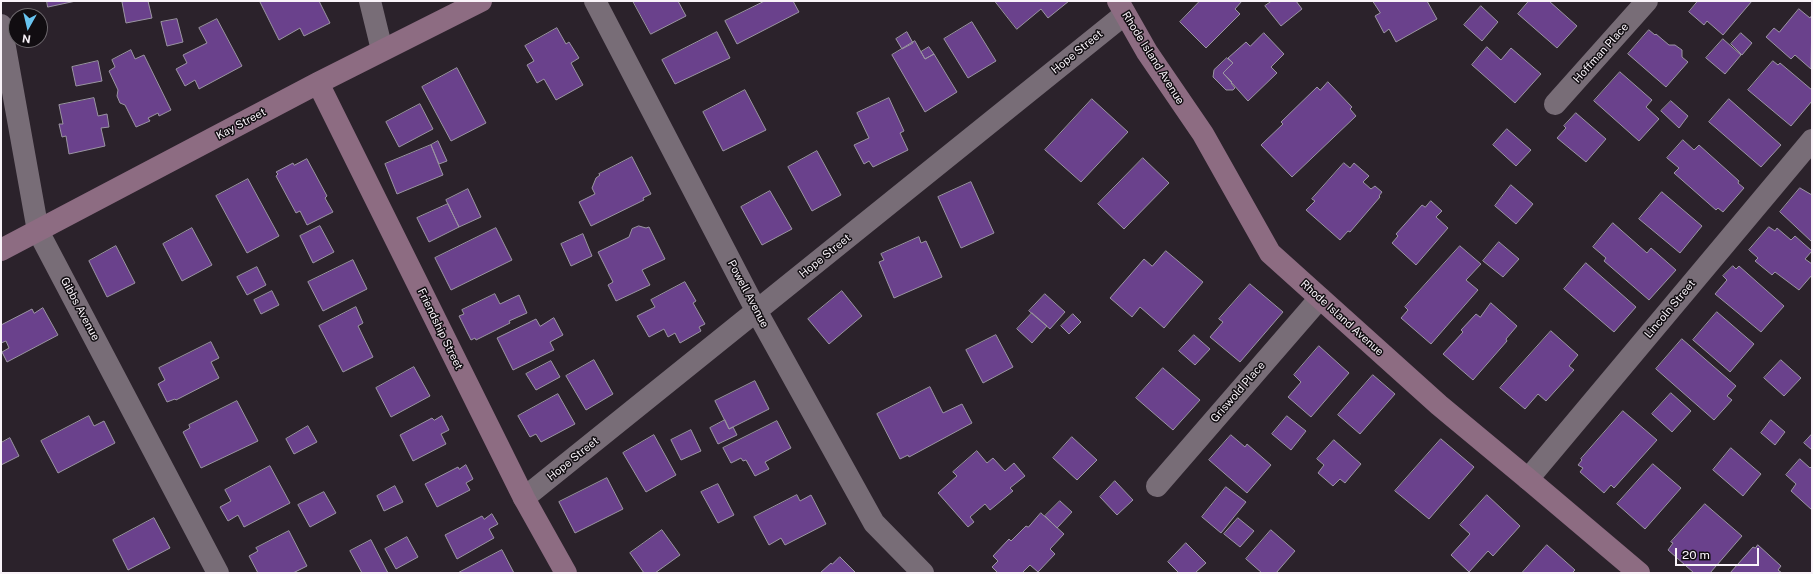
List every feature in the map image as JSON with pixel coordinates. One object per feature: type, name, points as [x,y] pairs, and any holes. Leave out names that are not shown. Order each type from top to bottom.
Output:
[{"type":"street","points":[[370,1],[382,50]]},
{"type":"street","name":"Kay Street","points":[[1,250],[318,83],[481,1]]},
{"type":"street","name":"Powell Avenue","points":[[595,1],[756,312],[874,523],[923,573]]},
{"type":"street","name":"Hoffman Place","points":[[1555,104],[1647,1]]},
{"type":"street","name":"Hope Street","points":[[524,498],[756,312],[1121,7]]},
{"type":"street","name":"Rhode Island Avenue","points":[[1121,7],[1147,52],[1202,134],[1270,253],[1439,405],[1638,573]]},
{"type":"street","name":"Gibbs Avenue","points":[[1,25],[38,231],[218,573]]},
{"type":"street","name":"Friendship Street","points":[[318,83],[524,498],[566,573]]},
{"type":"street","name":"Lincoln Street","points":[[1528,479],[1812,140]]},
{"type":"street","name":"Griswold Place","points":[[1157,486],[1320,298]]},
{"type":"building","points":[[47,1],[76,1],[48,7]]},
{"type":"building","points":[[148,1],[152,18],[126,23],[122,2]]},
{"type":"building","points":[[319,1],[330,23],[304,36],[300,28],[279,40],[260,2]]},
{"type":"building","points":[[633,1],[678,1],[686,16],[651,34]]},
{"type":"building","points":[[765,1],[793,1],[799,12],[737,44],[725,21]]},
{"type":"building","points":[[995,1],[1069,1],[1048,18],[1041,9],[1017,29]]},
{"type":"building","points":[[1200,1],[1242,1],[1235,9],[1240,14],[1206,48],[1180,22]]},
{"type":"building","points":[[1272,1],[1296,1],[1302,9],[1281,26],[1265,6]]},
{"type":"building","points":[[1373,1],[1427,1],[1437,19],[1396,42],[1389,29],[1384,33],[1375,16],[1380,13]]},
{"type":"building","points":[[1529,1],[1549,1],[1577,26],[1557,48],[1518,14]]},
{"type":"building","points":[[1698,1],[1752,1],[1723,35],[1707,21],[1704,25],[1689,12]]},
{"type":"building","points":[[1481,6],[1498,22],[1482,41],[1464,25]]},
{"type":"building","points":[[1799,9],[1810,18],[1812,15],[1811,69],[1795,55],[1791,59],[1766,37],[1774,28],[1779,32]]},
{"type":"building","points":[[177,19],[183,42],[167,46],[161,22]]},
{"type":"building","points":[[217,19],[242,66],[199,89],[195,80],[185,86],[176,69],[187,63],[183,55],[207,43],[199,28]]},
{"type":"building","points":[[972,22],[996,61],[968,78],[944,39]]},
{"type":"building","points":[[557,28],[566,44],[569,42],[579,58],[571,63],[583,85],[556,100],[544,79],[537,83],[527,65],[534,61],[525,46]]},
{"type":"building","points":[[1649,30],[1669,45],[1675,45],[1682,50],[1682,57],[1688,62],[1666,87],[1628,54]]},
{"type":"building","points":[[717,32],[730,58],[675,84],[662,60]]},
{"type":"building","points":[[907,32],[913,43],[902,49],[896,39]]},
{"type":"building","points":[[1264,33],[1284,54],[1271,67],[1277,73],[1248,101],[1223,73],[1233,63],[1228,58],[1246,42],[1250,46]]},
{"type":"building","points":[[1741,33],[1752,43],[1742,55],[1731,44]]},
{"type":"building","points":[[1723,39],[1741,55],[1725,74],[1706,58]]},
{"type":"building","points":[[915,41],[925,59],[934,54],[957,92],[925,112],[892,55]]},
{"type":"building","points":[[929,47],[934,54],[925,59],[921,52]]},
{"type":"building","points":[[1487,47],[1501,60],[1511,48],[1541,74],[1515,103],[1472,65]]},
{"type":"building","points":[[131,50],[135,59],[144,55],[171,110],[159,116],[158,113],[148,118],[150,121],[136,127],[125,105],[120,103],[117,96],[118,90],[109,71],[115,67],[112,60]]},
{"type":"building","points":[[1227,58],[1233,63],[1223,73],[1232,82],[1231,83],[1235,88],[1233,90],[1226,90],[1213,77],[1214,70]]},
{"type":"building","points":[[98,61],[102,81],[76,86],[72,67]]},
{"type":"building","points":[[1773,61],[1778,65],[1780,63],[1812,90],[1812,101],[1791,126],[1748,90]]},
{"type":"building","points":[[457,68],[486,123],[451,141],[422,87]]},
{"type":"building","points":[[1620,72],[1652,100],[1646,107],[1659,119],[1639,141],[1594,101]]},
{"type":"building","points":[[1328,82],[1352,107],[1350,109],[1356,116],[1292,177],[1261,145],[1283,124],[1281,122],[1317,87],[1320,90]]},
{"type":"building","points":[[745,90],[766,130],[723,151],[703,112]]},
{"type":"building","points":[[94,98],[98,116],[107,114],[109,127],[101,128],[105,146],[69,154],[66,136],[62,137],[59,124],[63,124],[59,105]]},
{"type":"building","points":[[889,98],[904,131],[900,133],[908,150],[873,167],[869,161],[864,164],[854,145],[869,138],[857,113]]},
{"type":"building","points":[[1092,99],[1128,132],[1081,182],[1045,150]]},
{"type":"building","points":[[1729,99],[1781,145],[1761,167],[1709,122]]},
{"type":"building","points":[[1671,101],[1688,116],[1679,128],[1661,111]]},
{"type":"building","points":[[420,104],[433,129],[399,147],[386,122]]},
{"type":"building","points":[[1576,113],[1606,139],[1586,162],[1557,138],[1566,128],[1564,126]]},
{"type":"building","points":[[1507,129],[1531,150],[1516,166],[1493,145]]},
{"type":"building","points":[[1683,140],[1694,150],[1699,145],[1739,181],[1738,183],[1744,188],[1723,212],[1718,208],[1716,210],[1674,173],[1679,168],[1667,158]]},
{"type":"building","points":[[438,141],[447,161],[439,164],[431,145]]},
{"type":"building","points":[[431,145],[443,175],[397,194],[385,164]]},
{"type":"building","points":[[817,151],[841,195],[812,211],[788,167]]},
{"type":"building","points":[[632,157],[651,194],[643,198],[644,200],[591,226],[579,202],[595,194],[592,188],[596,178],[600,175],[599,174]]},
{"type":"building","points":[[1143,158],[1169,183],[1124,229],[1098,204]]},
{"type":"building","points":[[307,159],[327,196],[325,198],[333,212],[307,225],[300,211],[296,213],[276,176],[278,174],[276,172],[293,163],[294,165]]},
{"type":"building","points":[[1344,163],[1350,168],[1354,163],[1369,176],[1363,182],[1371,189],[1375,186],[1382,192],[1379,196],[1380,197],[1350,232],[1348,231],[1340,240],[1306,210],[1315,201],[1312,199]]},
{"type":"building","points":[[248,179],[279,236],[247,253],[216,196]]},
{"type":"building","points":[[971,182],[994,233],[961,248],[938,197]]},
{"type":"building","points":[[1511,185],[1533,204],[1516,224],[1495,206]]},
{"type":"building","points":[[1800,188],[1812,195],[1812,242],[1780,212]]},
{"type":"building","points":[[468,189],[481,217],[459,227],[446,200]]},
{"type":"building","points":[[770,191],[792,229],[762,245],[741,207]]},
{"type":"building","points":[[1662,192],[1702,226],[1680,253],[1639,219]]},
{"type":"building","points":[[1431,201],[1442,211],[1436,217],[1448,228],[1416,265],[1392,243],[1398,236],[1396,234],[1422,205],[1425,207]]},
{"type":"building","points":[[448,204],[459,227],[429,242],[417,218]]},
{"type":"building","points":[[1613,223],[1647,253],[1651,248],[1676,270],[1649,300],[1604,261],[1606,258],[1593,247]]},
{"type":"building","points":[[320,226],[334,252],[313,263],[300,236]]},
{"type":"building","points":[[639,226],[646,228],[649,227],[665,259],[642,270],[650,285],[616,301],[608,285],[613,282],[598,252],[629,237],[632,229]]},
{"type":"building","points":[[1769,227],[1775,231],[1777,228],[1791,240],[1795,236],[1812,251],[1805,259],[1812,264],[1812,275],[1799,290],[1775,272],[1772,275],[1755,261],[1758,258],[1749,250]]},
{"type":"building","points":[[192,228],[212,265],[182,281],[163,244]]},
{"type":"building","points":[[496,228],[512,260],[451,290],[435,258]]},
{"type":"building","points":[[583,234],[592,256],[571,266],[561,244]]},
{"type":"building","points":[[919,237],[921,243],[926,241],[942,277],[894,298],[879,262],[884,260],[881,254]]},
{"type":"building","points":[[1499,242],[1519,259],[1503,277],[1483,261]]},
{"type":"building","points":[[116,246],[135,283],[107,297],[89,261]]},
{"type":"building","points":[[1460,246],[1481,264],[1466,280],[1478,290],[1431,344],[1401,318],[1408,310],[1405,307]]},
{"type":"building","points":[[1166,251],[1203,282],[1164,328],[1140,307],[1132,317],[1110,298],[1144,259],[1152,266]]},
{"type":"building","points":[[353,260],[367,289],[323,311],[308,282]]},
{"type":"building","points":[[1586,263],[1636,307],[1614,332],[1564,289]]},
{"type":"building","points":[[1733,266],[1736,269],[1739,266],[1784,306],[1761,332],[1715,294],[1727,280],[1723,276]]},
{"type":"building","points":[[257,267],[266,285],[247,295],[237,277]]},
{"type":"building","points":[[685,282],[696,301],[693,303],[705,324],[699,327],[701,331],[680,343],[675,333],[668,337],[664,329],[649,337],[637,316],[655,307],[651,300]]},
{"type":"building","points":[[1250,284],[1283,312],[1240,362],[1210,337],[1223,322],[1219,319]]},
{"type":"building","points":[[272,291],[279,305],[261,314],[254,300]]},
{"type":"building","points":[[842,291],[862,316],[829,344],[808,319]]},
{"type":"building","points":[[495,294],[500,304],[519,295],[527,313],[509,321],[510,323],[476,340],[475,338],[471,340],[459,316],[464,314],[462,310]]},
{"type":"building","points":[[1045,294],[1065,312],[1050,329],[1029,311]]},
{"type":"building","points":[[1491,303],[1517,326],[1506,339],[1507,341],[1473,380],[1443,354],[1463,332],[1461,330],[1476,314],[1480,317]]},
{"type":"building","points":[[356,307],[363,323],[358,326],[373,357],[343,372],[319,326]]},
{"type":"building","points":[[43,308],[58,335],[7,362],[2,352],[9,348],[6,341],[1,343],[1,325],[32,309],[34,313]]},
{"type":"building","points":[[1717,312],[1754,344],[1730,372],[1693,340]]},
{"type":"building","points":[[1032,313],[1047,326],[1032,343],[1017,329]]},
{"type":"building","points":[[1073,314],[1081,322],[1069,334],[1061,326]]},
{"type":"building","points":[[554,318],[563,335],[550,342],[554,350],[513,370],[497,338],[536,319],[540,326]]},
{"type":"building","points":[[1551,331],[1578,355],[1569,366],[1574,370],[1546,401],[1538,394],[1525,409],[1500,388]]},
{"type":"building","points":[[996,335],[1013,367],[983,383],[966,350]]},
{"type":"building","points":[[1194,335],[1210,349],[1195,365],[1179,351]]},
{"type":"building","points":[[1682,339],[1736,386],[1727,396],[1732,400],[1714,420],[1656,369]]},
{"type":"building","points":[[211,342],[219,358],[211,362],[219,378],[176,400],[167,402],[158,384],[165,380],[159,368]]},
{"type":"building","points":[[1319,346],[1349,373],[1311,417],[1288,397],[1301,382],[1294,375]]},
{"type":"building","points":[[594,360],[613,394],[586,410],[566,376]]},
{"type":"building","points":[[1781,360],[1801,378],[1784,396],[1764,378]]},
{"type":"building","points":[[551,361],[560,377],[536,390],[526,374]]},
{"type":"building","points":[[414,367],[430,396],[391,417],[376,388]]},
{"type":"building","points":[[1163,368],[1200,400],[1173,430],[1136,398]]},
{"type":"building","points":[[1373,375],[1395,394],[1360,434],[1338,415]]},
{"type":"building","points":[[755,381],[769,409],[729,429],[715,401]]},
{"type":"building","points":[[930,387],[943,413],[962,404],[972,423],[909,457],[908,455],[900,459],[877,414]]},
{"type":"building","points":[[1671,393],[1691,411],[1672,432],[1652,414]]},
{"type":"building","points":[[558,394],[575,424],[541,442],[536,434],[530,437],[518,416]]},
{"type":"building","points":[[237,401],[258,441],[201,468],[183,432],[190,428],[189,425]]},
{"type":"building","points":[[1623,411],[1657,440],[1614,488],[1611,485],[1604,493],[1580,472],[1583,468],[1578,465],[1582,460],[1581,459]]},
{"type":"building","points":[[89,416],[94,426],[104,421],[115,443],[58,473],[41,441]]},
{"type":"building","points":[[442,416],[449,430],[441,434],[446,444],[413,461],[400,435],[432,418],[434,420]]},
{"type":"building","points":[[1287,416],[1306,431],[1291,450],[1272,434]]},
{"type":"building","points":[[725,420],[729,429],[733,427],[737,435],[718,444],[710,428]]},
{"type":"building","points":[[1771,420],[1785,432],[1775,445],[1761,433]]},
{"type":"building","points":[[777,421],[791,448],[765,462],[769,469],[755,476],[746,460],[743,461],[741,458],[731,463],[723,448]]},
{"type":"building","points":[[308,426],[317,442],[294,454],[286,439]]},
{"type":"building","points":[[691,430],[701,451],[681,460],[671,440]]},
{"type":"building","points":[[1812,434],[1812,450],[1804,443]]},
{"type":"building","points":[[654,435],[676,475],[646,492],[623,453]]},
{"type":"building","points":[[1231,435],[1245,447],[1247,444],[1271,465],[1247,493],[1209,460]]},
{"type":"building","points":[[1072,437],[1097,460],[1077,480],[1053,458]]},
{"type":"building","points":[[10,438],[19,456],[1,465],[1,443]]},
{"type":"building","points":[[1441,439],[1474,467],[1429,519],[1395,491]]},
{"type":"building","points":[[1334,440],[1361,464],[1345,483],[1340,479],[1333,486],[1318,473],[1324,465],[1317,459]]},
{"type":"building","points":[[1731,448],[1761,474],[1743,496],[1713,470]]},
{"type":"building","points":[[977,451],[987,463],[993,458],[1005,471],[1014,463],[1025,476],[1010,488],[1013,491],[990,510],[985,504],[970,517],[974,522],[968,527],[938,493],[957,476],[953,472]]},
{"type":"building","points":[[1800,459],[1810,468],[1812,466],[1812,510],[1791,491],[1796,484],[1786,475]]},
{"type":"building","points":[[1653,464],[1681,488],[1645,529],[1617,504]]},
{"type":"building","points":[[466,465],[473,479],[466,483],[470,490],[437,507],[425,484],[458,467],[459,469]]},
{"type":"building","points":[[270,466],[290,503],[244,527],[238,515],[228,521],[220,507],[231,501],[225,490]]},
{"type":"building","points":[[607,478],[623,509],[575,533],[559,502]]},
{"type":"building","points":[[1115,481],[1133,500],[1117,515],[1100,497]]},
{"type":"building","points":[[718,484],[734,515],[718,523],[701,492]]},
{"type":"building","points":[[395,486],[403,502],[384,511],[377,496]]},
{"type":"building","points":[[1226,487],[1246,502],[1221,533],[1202,517]]},
{"type":"building","points":[[324,492],[336,513],[310,527],[298,505]]},
{"type":"building","points":[[797,495],[800,501],[811,495],[826,524],[785,545],[781,538],[769,545],[754,517]]},
{"type":"building","points":[[1487,495],[1520,526],[1493,556],[1488,551],[1469,572],[1451,555],[1470,534],[1460,525]]},
{"type":"building","points":[[1060,501],[1072,512],[1057,528],[1045,516]]},
{"type":"building","points":[[1705,504],[1742,536],[1710,573],[1694,573],[1668,550],[1673,543],[1671,542]]},
{"type":"building","points":[[1041,513],[1064,534],[1050,549],[1055,554],[1038,572],[1030,565],[1022,573],[998,573],[992,567],[998,561],[993,556],[1009,539],[1011,541],[1026,526],[1028,527]]},
{"type":"building","points":[[492,514],[498,524],[489,529],[494,538],[457,559],[445,535],[482,516],[484,519]]},
{"type":"building","points":[[154,518],[170,548],[128,570],[113,540]]},
{"type":"building","points":[[1238,518],[1254,531],[1240,547],[1224,534]]},
{"type":"building","points":[[662,530],[680,555],[655,573],[644,573],[630,553]]},
{"type":"building","points":[[1271,530],[1295,551],[1276,573],[1262,573],[1246,559]]},
{"type":"building","points":[[289,531],[307,566],[293,573],[258,573],[249,556],[258,551],[256,548]]},
{"type":"building","points":[[407,537],[418,557],[396,569],[385,549]]},
{"type":"building","points":[[371,540],[388,573],[362,573],[350,551]]},
{"type":"building","points":[[1186,543],[1206,563],[1195,573],[1179,573],[1168,562]]},
{"type":"building","points":[[1547,545],[1575,570],[1572,573],[1522,573]]},
{"type":"building","points":[[1758,545],[1781,566],[1778,570],[1782,573],[1730,573],[1753,547],[1755,548]]},
{"type":"building","points":[[502,550],[514,573],[458,573]]},
{"type":"building","points":[[840,557],[856,573],[820,573],[831,563],[832,564]]}]
